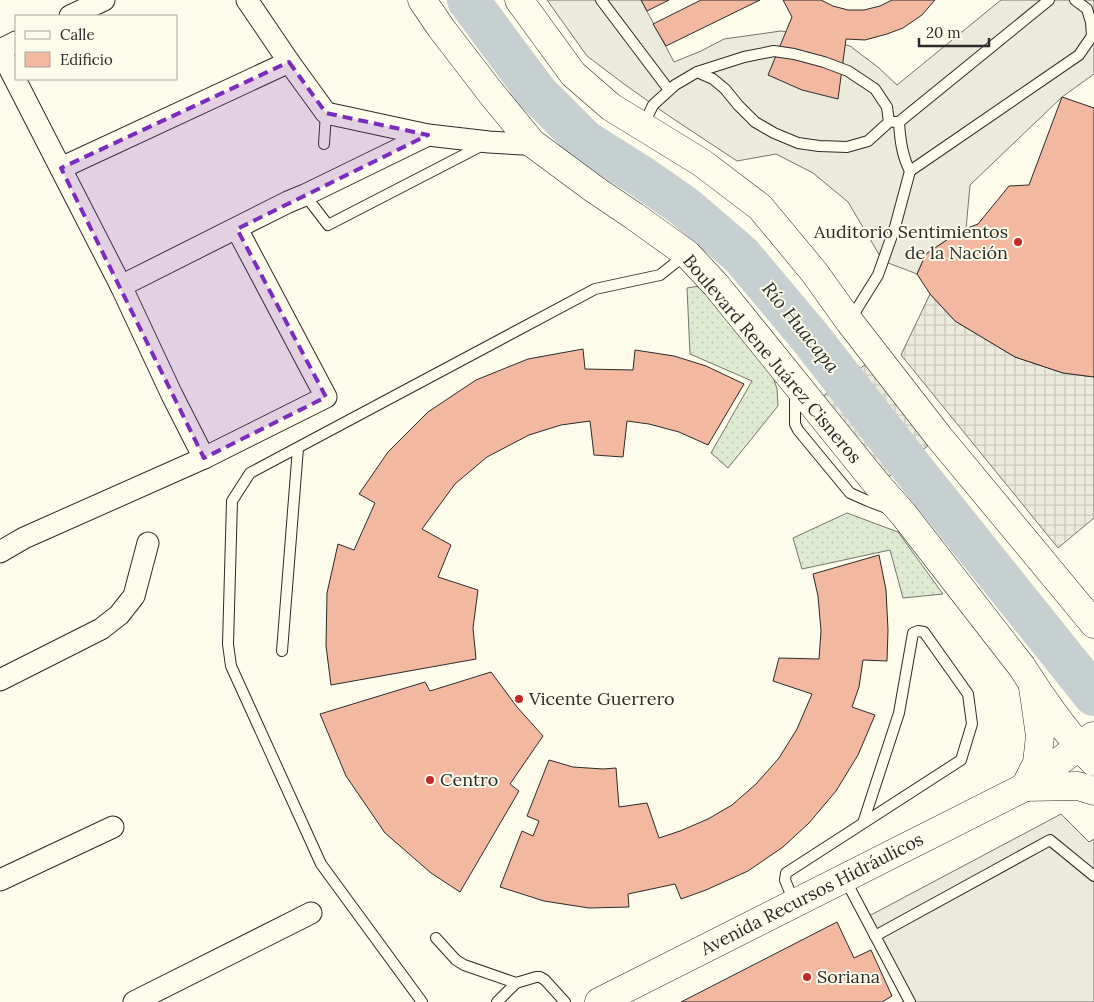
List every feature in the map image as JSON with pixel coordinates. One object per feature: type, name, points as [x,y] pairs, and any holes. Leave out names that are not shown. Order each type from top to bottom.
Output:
[{"type":"main road","name":"Boulevard Rene Juárez Cisneros","points":[[422,0],[480,79],[532,143],[686,254],[716,285],[904,515],[1022,667],[1032,683],[1090,750]]},
{"type":"main road","points":[[519,0],[573,74],[610,107],[702,162],[760,207],[814,272],[849,321],[939,437],[1094,624]]},
{"type":"main road","points":[[1032,683],[1040,736],[1037,763],[1026,787],[1078,786],[1094,791]]},
{"type":"main road","name":"Avenida Recursos Hidráulicos","points":[[599,1002],[1026,787],[1090,750]]},
{"type":"street","points":[[72,15],[104,0]]},
{"type":"street","points":[[248,0],[326,113],[428,135],[490,142],[532,143]]},
{"type":"street","points":[[15,42],[0,50],[15,79]]},
{"type":"street","points":[[61,168],[289,62]]},
{"type":"street","points":[[16,80],[122,286],[168,387],[204,458]]},
{"type":"street","points":[[122,286],[288,202],[428,135]]},
{"type":"street","points":[[0,552],[24,538],[204,458],[326,397],[237,228]]},
{"type":"street","points":[[0,680],[101,629],[119,615],[134,596],[148,543]]},
{"type":"street","points":[[0,880],[113,827]]},
{"type":"street","points":[[134,1002],[311,913]]},
{"type":"lane","points":[[601,0],[669,90]]},
{"type":"lane","points":[[696,72],[713,79],[725,89],[738,106],[755,122],[774,133],[798,143],[847,147],[868,141],[1049,0]]},
{"type":"lane","points":[[849,321],[878,275],[895,227],[910,172],[1079,55],[1092,36],[1091,22],[1087,9],[1075,0]]},
{"type":"lane","points":[[642,126],[653,105],[675,85],[696,72],[767,52],[774,51],[794,54],[848,71],[875,89],[894,122],[905,162],[910,172]]},
{"type":"lane","points":[[324,144],[326,113]]},
{"type":"lane","points":[[306,195],[328,225],[490,142]]},
{"type":"lane","points":[[422,1002],[322,864],[231,666],[228,644],[232,502],[250,473],[595,290],[660,275],[686,254]]},
{"type":"lane","points":[[282,651],[298,448]]},
{"type":"lane","points":[[794,903],[785,880],[786,873],[961,760],[972,724],[968,694],[924,632],[918,631],[913,633],[899,713],[863,823]]},
{"type":"lane","points":[[875,936],[1050,840],[1094,876]]},
{"type":"lane","points":[[844,878],[910,1002]]},
{"type":"lane","points":[[436,938],[456,960],[464,965],[516,983]]},
{"type":"lane","points":[[497,1002],[516,983],[536,977],[545,980],[565,1002]]},
{"type":"highlighted area","points":[[289,62],[326,113],[428,135],[237,229],[326,397],[204,458],[61,168]]},
{"type":"green space","points":[[699,286],[770,367],[777,389],[778,406],[728,468],[711,453],[752,381],[690,354],[687,288]]},
{"type":"green space","points":[[847,513],[898,532],[943,594],[903,598],[890,550],[802,569],[793,538]]},
{"type":"shaded area","points":[[547,0],[641,0],[674,62],[724,39],[781,31],[809,35],[850,46],[879,68],[897,85],[1001,0],[1094,0],[1094,74],[1062,97],[970,185],[966,229],[926,254],[917,274],[883,261],[848,202],[813,173],[776,154],[737,161],[624,84],[587,56]]},
{"type":"shaded area","points":[[930,294],[955,321],[1015,357],[1063,373],[1094,377],[1094,518],[1058,548],[901,355]]},
{"type":"shaded area","points":[[866,364],[929,445],[886,479],[822,397]]},
{"type":"shaded area","points":[[1061,814],[1089,842],[1094,839],[1094,1002],[902,1002],[910,996],[869,916]]},
{"type":"building","points":[[641,0],[669,0],[647,11]]},
{"type":"building","points":[[701,0],[760,0],[666,46],[653,24]]},
{"type":"building","points":[[783,0],[821,0],[848,10],[864,10],[880,6],[892,0],[935,0],[922,15],[903,28],[865,40],[846,39],[838,99],[802,90],[768,75],[792,17]]},
{"type":"building","name":"Auditorio Sentimientos de la Nación","points":[[1062,97],[1094,108],[1094,377],[1063,373],[1015,357],[955,321],[930,294],[917,274],[926,254],[960,231],[978,224],[1009,186],[1029,185]]},
{"type":"building","points":[[583,349],[585,369],[633,370],[635,350],[674,356],[706,366],[744,384],[708,445],[679,432],[649,424],[627,421],[623,457],[594,455],[590,421],[561,425],[529,435],[487,457],[455,484],[422,529],[451,545],[438,577],[478,590],[473,628],[476,659],[331,685],[326,646],[327,593],[338,544],[354,550],[375,503],[359,494],[388,452],[428,412],[476,380],[528,359]]},
{"type":"building","points":[[879,555],[886,590],[887,661],[863,660],[859,687],[852,707],[875,715],[858,755],[836,791],[809,823],[783,847],[748,871],[681,899],[675,884],[628,894],[629,907],[589,908],[544,901],[500,887],[522,831],[533,836],[539,821],[527,816],[549,760],[573,767],[616,768],[619,807],[647,803],[659,838],[708,819],[732,805],[756,784],[779,758],[797,729],[812,694],[773,681],[779,658],[819,659],[821,631],[818,596],[813,574]]},
{"type":"building","name":"Centro","points":[[491,672],[517,707],[543,736],[510,784],[519,791],[460,892],[431,873],[385,833],[346,776],[320,714],[425,682],[430,691]]},
{"type":"building","name":"Soriana","points":[[837,922],[854,958],[871,950],[892,996],[882,1002],[681,1002]]},
{"type":"waterway","name":"Río Huacapa","points":[[468,0],[537,93],[585,141],[685,207],[741,255],[809,336],[1094,695]]},
{"type":"place","name":"Auditorio Sentimientos de la Nación","points":[[1018,242]]},
{"type":"place","name":"Vicente Guerrero","points":[[519,699]]},
{"type":"place","name":"Centro","points":[[430,780]]},
{"type":"place","name":"Soriana","points":[[807,977]]}]
